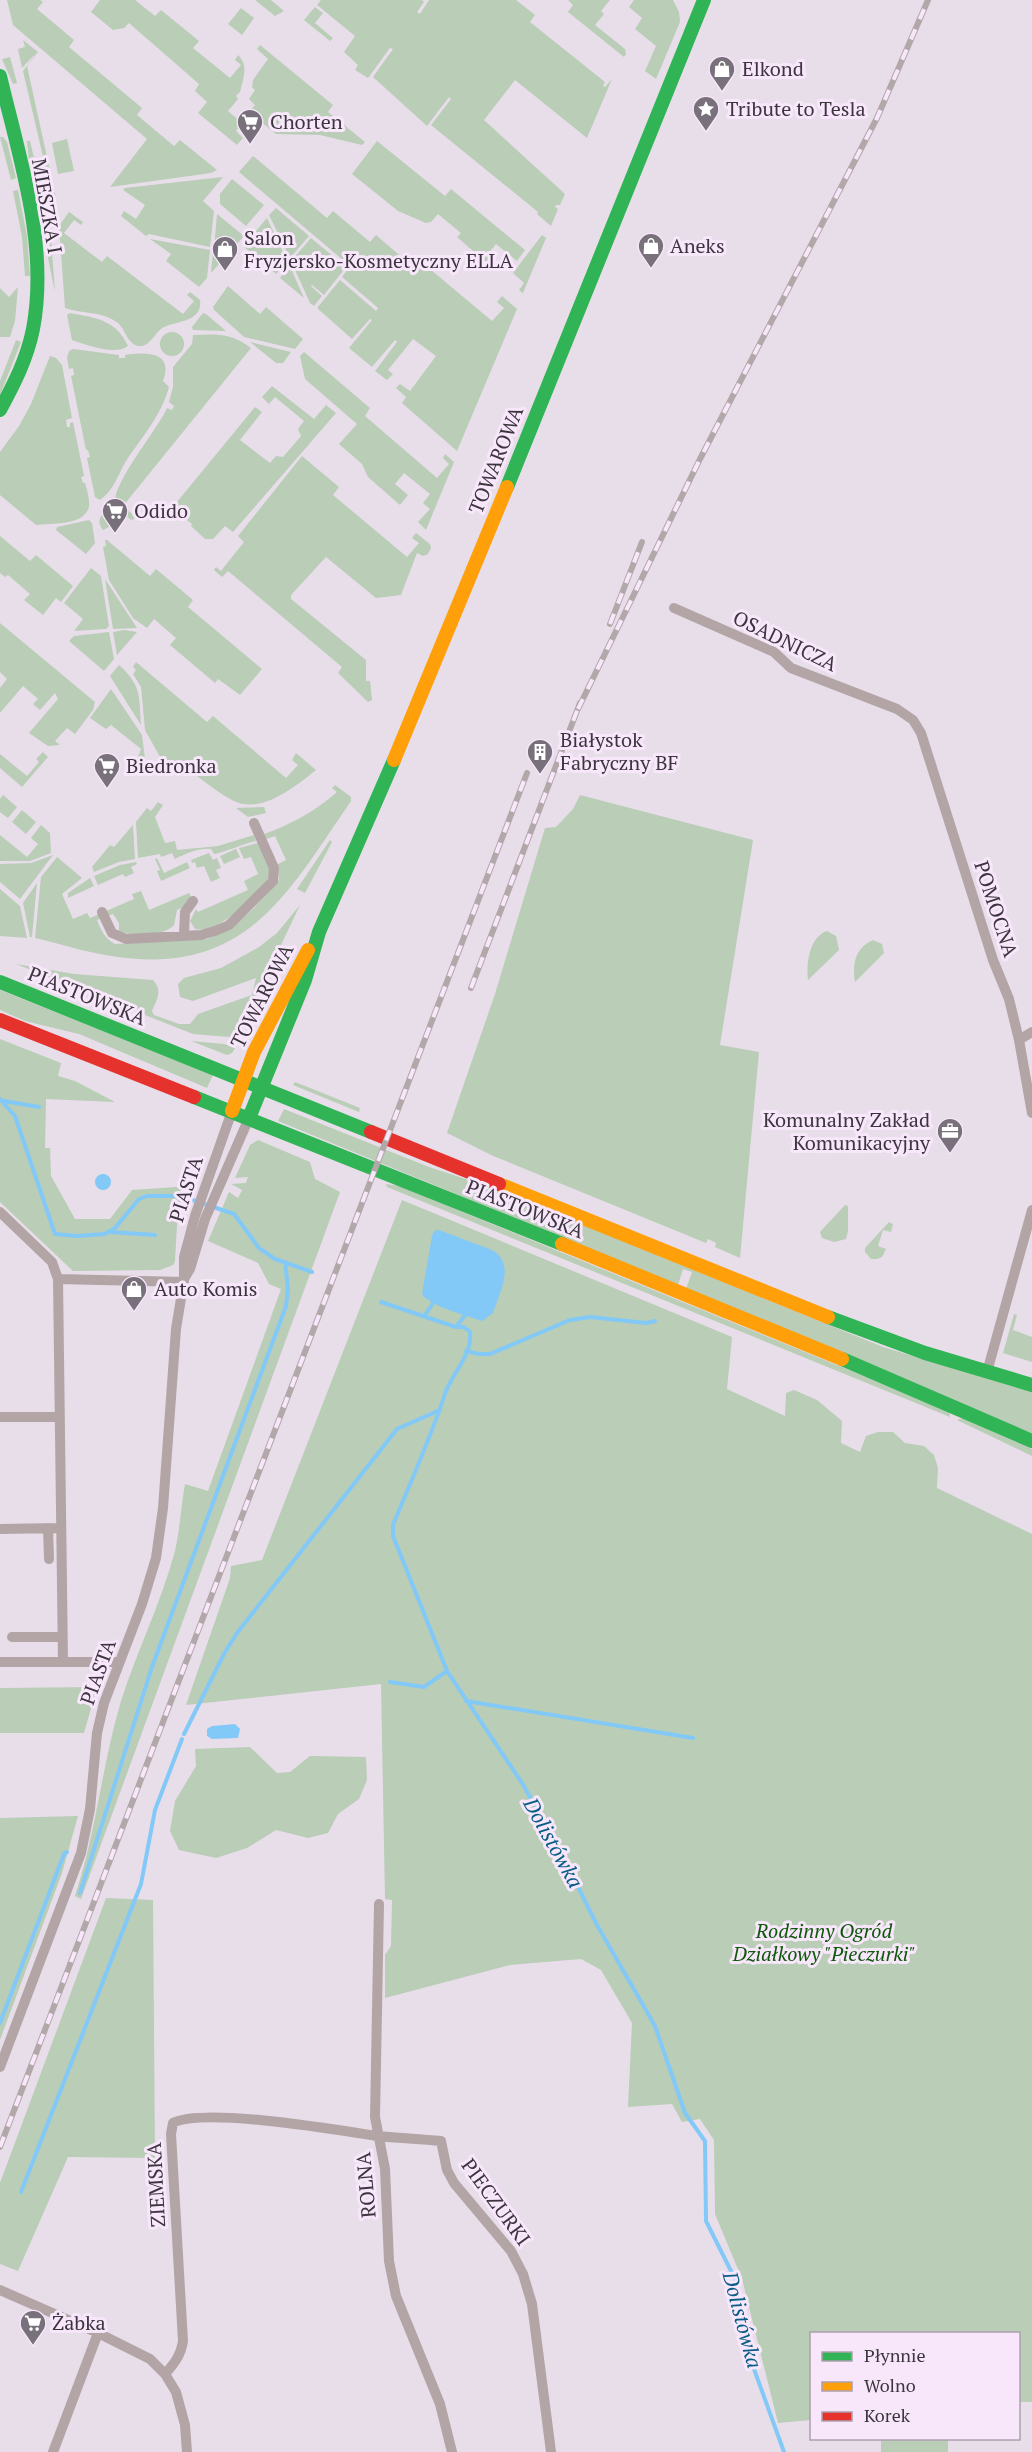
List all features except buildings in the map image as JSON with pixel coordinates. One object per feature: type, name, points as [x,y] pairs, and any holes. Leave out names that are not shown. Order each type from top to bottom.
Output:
[{"type":"main road","name":"TOWAROWA","points":[[249,1118],[305,980],[319,932],[436,662],[704,0]]},
{"type":"main road","name":"MIESZKA I","points":[[0,76],[34,225],[38,252],[38,283],[29,340],[16,381],[0,410]]},
{"type":"main road","name":"TOWAROWA","points":[[232,1111],[243,1080],[270,1021],[298,966],[319,932]]},
{"type":"main road","name":"PIASTOWSKA","points":[[0,982],[855,1328],[1032,1385]]},
{"type":"main road","name":"PIASTOWSKA","points":[[0,1020],[232,1111],[875,1372],[1032,1441]]},
{"type":"main road","points":[[270,1021],[277,1030],[286,1029]]},
{"type":"street","name":"OSADNICZA","points":[[674,608],[774,652],[791,668],[889,706],[914,720]]},
{"type":"street","name":"POMOCNA","points":[[914,720],[921,734],[993,960],[1009,999],[1032,1113]]},
{"type":"street","points":[[102,912],[108,928],[119,937],[126,939],[184,934],[201,935],[229,925],[273,881],[274,868],[254,824]]},
{"type":"street","points":[[184,934],[185,912],[193,901]]},
{"type":"street","points":[[1019,1040],[1032,1032]]},
{"type":"street","name":"PIASTA","points":[[0,2067],[81,1853],[90,1809],[97,1733],[106,1696],[147,1589],[161,1531],[176,1329],[184,1280],[190,1269],[204,1191],[232,1111]]},
{"type":"street","name":"PIASTA","points":[[200,1218],[216,1194],[249,1118]]},
{"type":"street","points":[[987,1372],[1032,1210]]},
{"type":"street","points":[[0,1212],[52,1262],[57,1279],[59,1417],[54,1528],[49,1559]]},
{"type":"street","points":[[57,1279],[184,1280]]},
{"type":"street","points":[[0,1418],[59,1417]]},
{"type":"street","points":[[0,1529],[54,1528]]},
{"type":"street","points":[[54,1528],[63,1662]]},
{"type":"street","points":[[12,1637],[24,1632],[62,1637]]},
{"type":"street","points":[[0,1662],[119,1662]]},
{"type":"street","name":"ROLNA","points":[[379,1904],[375,2117],[386,2182],[391,2277],[396,2296],[440,2404],[448,2427],[452,2452]]},
{"type":"street","name":"ZIEMSKA","points":[[165,2374],[175,2364],[182,2351],[183,2341],[172,2123],[189,2118],[244,2119],[322,2127],[379,2136]]},
{"type":"street","name":"PIECZURKI","points":[[379,2136],[441,2141],[447,2170],[454,2183],[511,2251],[519,2265],[532,2304],[551,2452]]},
{"type":"street","points":[[0,2290],[98,2333],[150,2359],[165,2374],[176,2392],[183,2414],[187,2452]]},
{"type":"street","points":[[53,2452],[98,2333]]},
{"type":"green space","points":[[7,0],[40,0],[43,2],[37,9],[74,40],[69,47],[142,108],[137,115],[174,146],[180,140],[217,170],[211,173],[110,187],[147,139],[13,25]]},
{"type":"green space","points":[[100,0],[135,0],[155,16],[161,10],[199,41],[193,48],[230,78],[241,65],[235,60],[238,55],[243,63],[244,77],[240,92],[236,96],[238,99],[228,111],[242,123],[236,131],[243,138],[237,145],[198,113],[207,102],[195,91],[199,84],[129,23],[124,28],[113,30],[91,12]]},
{"type":"green space","points":[[255,0],[271,0],[284,11],[275,16]]},
{"type":"green space","points":[[321,0],[422,0],[424,2],[417,12],[420,14],[429,0],[516,0],[535,15],[530,22],[605,82],[603,86],[605,87],[612,79],[587,138],[515,80],[484,120],[565,194],[560,205],[555,207],[558,209],[551,226],[537,214],[538,212],[431,125],[451,99],[449,97],[427,126],[373,77],[393,49],[390,48],[368,78],[355,70],[358,65],[344,52],[355,36],[317,5]]},
{"type":"green space","points":[[568,0],[610,0],[601,11],[604,14],[595,25],[625,49],[624,57],[568,12],[573,5]]},
{"type":"green space","points":[[634,0],[673,0],[679,12],[680,22],[656,79],[645,71],[656,46],[635,29],[642,18],[629,7]]},
{"type":"green space","points":[[315,7],[323,13],[315,23],[333,38],[330,41],[304,20]]},
{"type":"green space","points":[[241,8],[254,18],[242,35],[228,24]]},
{"type":"green space","points":[[23,40],[38,52],[27,66],[48,160],[44,161],[23,71],[37,52],[22,68],[18,49],[25,47]]},
{"type":"green space","points":[[260,45],[333,105],[328,112],[365,142],[362,145],[320,135],[276,134],[249,112],[255,105],[249,99],[255,90],[252,87],[253,80],[268,59],[257,49]]},
{"type":"green space","points":[[10,57],[17,83],[13,84],[2,59]]},
{"type":"green space","points":[[0,137],[7,142],[16,178],[11,180]]},
{"type":"green space","points":[[67,139],[74,171],[58,174],[52,143]]},
{"type":"green space","points":[[27,141],[30,141],[38,175],[31,179]]},
{"type":"green space","points":[[377,141],[445,196],[451,189],[525,250],[517,261],[496,244],[487,255],[500,266],[496,271],[457,237],[461,233],[438,214],[431,222],[426,223],[398,211],[352,174]]},
{"type":"green space","points":[[253,156],[327,218],[333,211],[370,242],[376,235],[412,266],[418,259],[492,321],[504,308],[497,302],[502,296],[517,309],[457,451],[402,403],[406,397],[396,388],[400,384],[410,391],[436,356],[413,339],[388,370],[393,374],[387,380],[375,371],[397,342],[395,340],[372,367],[349,348],[372,320],[370,319],[352,339],[317,308],[340,280],[376,311],[378,308],[342,277],[350,266],[239,172]]},
{"type":"green space","points":[[48,162],[56,198],[52,198],[45,165]]},
{"type":"green space","points":[[223,177],[203,201],[214,211],[210,247],[149,234],[146,236],[121,216],[124,211],[136,219],[145,205],[123,190],[125,188]]},
{"type":"green space","points":[[232,179],[264,205],[246,226],[220,204],[220,194]]},
{"type":"green space","points":[[18,190],[27,236],[30,276],[25,276],[22,237],[13,191]]},
{"type":"green space","points":[[45,208],[51,238],[55,292],[40,217]]},
{"type":"green space","points":[[276,208],[309,236],[290,258],[269,215]]},
{"type":"green space","points":[[69,212],[83,222],[81,225],[74,220],[64,233],[102,262],[107,256],[183,314],[194,301],[187,295],[190,292],[200,300],[197,313],[188,320],[164,327],[150,342],[139,346],[132,343],[118,323],[112,319],[65,308],[59,226]]},
{"type":"green space","points":[[217,214],[244,236],[229,253],[214,249]]},
{"type":"green space","points":[[267,218],[287,261],[276,274],[243,246]]},
{"type":"green space","points":[[542,235],[546,238],[523,293],[519,290],[524,283],[513,273]]},
{"type":"green space","points":[[311,238],[346,267],[324,295],[311,286],[322,296],[314,306],[310,303],[291,261]]},
{"type":"green space","points":[[150,239],[210,250],[207,278],[199,287],[166,261],[171,254]]},
{"type":"green space","points":[[213,251],[227,255],[211,273]]},
{"type":"green space","points":[[289,264],[304,298],[280,278]]},
{"type":"green space","points":[[228,286],[260,314],[266,307],[303,339],[295,349],[244,337],[214,310],[213,307]]},
{"type":"green space","points":[[18,287],[15,321],[10,337],[0,337],[0,288],[9,297]]},
{"type":"green space","points":[[70,313],[97,319],[111,325],[128,346],[109,350],[72,340],[67,315]]},
{"type":"green space","points":[[203,313],[226,331],[193,330],[192,327]]},
{"type":"green space","points":[[172,332],[181,335],[184,344],[181,353],[172,356],[163,353],[160,344],[163,335]]},
{"type":"green space","points":[[193,335],[230,337],[251,348],[123,506],[137,518],[131,520],[116,505],[116,493],[128,469],[167,408],[172,410],[174,406],[169,402],[173,387],[173,367],[192,344]]},
{"type":"green space","points":[[16,340],[21,342],[0,395],[0,381]]},
{"type":"green space","points":[[250,342],[291,352],[283,363],[276,363]]},
{"type":"green space","points":[[73,349],[119,355],[119,358],[125,358],[125,355],[149,354],[161,359],[165,364],[163,381],[169,387],[166,398],[112,487],[100,500],[95,497],[87,458],[90,457],[86,450],[71,376],[74,375],[73,368],[69,369],[67,358],[69,351]]},
{"type":"green space","points":[[304,352],[370,408],[365,416],[437,478],[449,464],[443,458],[445,454],[454,462],[426,530],[418,522],[430,509],[423,503],[430,494],[404,473],[395,484],[408,495],[400,505],[368,477],[362,464],[339,444],[357,424],[305,379],[300,356]]},
{"type":"green space","points":[[50,356],[56,358],[62,365],[72,418],[66,420],[67,427],[70,427],[70,423],[73,422],[84,476],[81,477],[87,489],[89,507],[81,518],[74,521],[36,525],[0,495],[0,452],[19,426],[31,404]]},
{"type":"green space","points":[[272,386],[314,419],[326,405],[336,413],[233,532],[225,526],[213,539],[205,539],[191,526],[192,524],[172,508],[255,407],[262,412],[240,440],[270,463],[276,456],[283,457],[301,436],[298,429],[304,421],[275,397],[269,404],[262,397]]},
{"type":"green space","points":[[302,456],[339,487],[333,495],[407,557],[419,543],[412,538],[416,533],[430,544],[428,554],[423,556],[417,553],[401,595],[376,598],[326,557],[291,595],[291,599],[366,660],[366,681],[370,681],[372,700],[368,702],[338,673],[342,667],[228,571],[222,577],[214,570],[216,567],[221,571],[244,542],[238,536]]},
{"type":"green space","points":[[106,512],[115,513],[116,517],[111,526],[103,530],[100,520]]},
{"type":"green space","points":[[89,520],[92,523],[95,543],[86,554],[56,530],[57,527]]},
{"type":"green space","points":[[0,536],[30,561],[36,555],[73,586],[61,602],[56,598],[43,615],[24,600],[30,594],[8,575],[5,577],[0,573]]},
{"type":"green space","points":[[105,540],[150,576],[156,569],[193,600],[188,607],[262,669],[240,695],[218,679],[215,683],[170,645],[176,638],[154,619],[147,628],[133,618],[109,580],[103,547],[106,546]]},
{"type":"green space","points":[[91,568],[101,576],[109,626],[106,629],[74,631],[83,619],[64,603]]},
{"type":"green space","points":[[105,579],[137,628],[113,629]]},
{"type":"green space","points":[[0,623],[95,702],[93,710],[75,734],[67,728],[55,741],[60,745],[48,746],[29,733],[58,699],[55,693],[40,710],[33,704],[38,699],[23,686],[0,713],[0,688],[7,679],[0,672]]},
{"type":"green space","points":[[124,630],[137,632],[117,655],[113,632]]},
{"type":"green space","points":[[109,632],[114,659],[104,671],[69,641],[74,636]]},
{"type":"green space","points":[[136,662],[207,722],[213,716],[286,778],[298,765],[292,760],[296,753],[316,770],[288,791],[266,802],[254,804],[243,804],[232,800],[178,762],[169,773],[145,730],[141,687],[133,674],[136,670],[133,667]]},
{"type":"green space","points":[[119,665],[136,686],[141,725],[110,676]]},
{"type":"green space","points":[[111,689],[142,735],[146,767],[137,760],[141,749],[111,725],[106,729],[90,718]]},
{"type":"green space","points":[[43,752],[48,757],[22,787],[0,768],[0,754],[27,776],[39,762],[36,759]]},
{"type":"green space","points":[[335,785],[351,797],[351,801],[327,836],[281,898],[256,922],[228,941],[196,954],[157,959],[111,956],[35,938],[41,877],[57,857],[82,878],[62,894],[73,919],[87,913],[90,918],[134,899],[132,894],[141,891],[149,910],[189,893],[191,897],[188,905],[177,910],[174,925],[170,929],[139,935],[119,931],[119,923],[113,914],[97,920],[106,937],[115,944],[207,939],[229,930],[254,908],[279,880],[278,864],[286,860],[275,836],[266,839],[264,834],[293,822],[320,806],[337,792],[332,788]]},
{"type":"green space","points":[[3,795],[17,807],[8,818],[0,812],[0,799]]},
{"type":"green space","points":[[580,795],[753,840],[720,1045],[759,1052],[740,1258],[715,1247],[716,1243],[708,1239],[706,1243],[491,1155],[447,1133],[495,994],[545,828],[556,827],[573,809]]},
{"type":"green space","points":[[158,802],[163,805],[155,817],[165,843],[175,841],[177,850],[218,846],[254,835],[256,841],[214,854],[211,849],[206,849],[193,851],[175,859],[172,853],[161,857],[160,854],[138,858],[136,822],[147,808],[151,811]]},
{"type":"green space","points":[[264,807],[266,813],[248,817],[236,808]]},
{"type":"green space","points":[[22,810],[36,822],[26,834],[12,822]]},
{"type":"green space","points":[[41,825],[50,833],[51,853],[30,861],[0,861],[0,835],[27,857],[38,844],[31,838]]},
{"type":"green space","points":[[133,825],[135,859],[119,862],[94,872],[92,867],[110,845],[114,847]]},
{"type":"green space","points":[[330,840],[332,842],[305,893],[297,889]]},
{"type":"green space","points":[[258,843],[270,869],[270,876],[237,912],[226,920],[205,929],[195,929],[190,921],[196,909],[198,912],[248,890],[244,881],[258,874],[251,857],[244,859],[239,848]]},
{"type":"green space","points":[[236,849],[240,857],[224,864],[220,856]]},
{"type":"green space","points":[[209,853],[213,860],[217,858],[221,868],[216,870],[220,878],[211,882],[204,866],[197,868],[195,862],[192,863],[191,860]]},
{"type":"green space","points":[[53,855],[20,899],[0,882],[0,864],[31,863]]},
{"type":"green space","points":[[157,858],[164,873],[187,862],[190,868],[161,881],[157,871],[160,870],[155,859]]},
{"type":"green space","points":[[136,862],[137,864],[131,867],[134,873],[125,877],[123,874],[98,885],[94,876],[120,865]]},
{"type":"green space","points":[[90,878],[94,886],[68,898],[68,893]]},
{"type":"green space","points":[[37,883],[32,937],[30,937],[23,903]]},
{"type":"green space","points":[[0,889],[20,906],[27,938],[0,936]]},
{"type":"green space","points":[[300,905],[236,1040],[229,1037],[193,1034],[16,964],[74,974],[153,980],[158,988],[157,999],[152,1011],[154,1015],[179,1024],[190,1024],[198,1014],[252,995],[256,978],[193,1001],[180,997],[178,984],[184,978],[221,968],[259,947],[277,933]]},
{"type":"green space","points":[[827,931],[836,936],[839,950],[808,980],[810,952],[816,939]]},
{"type":"green space","points":[[873,940],[882,944],[884,953],[855,982],[856,957],[862,947]]},
{"type":"green space","points":[[0,990],[213,1075],[207,1088],[79,1034],[25,1021],[0,1010]]},
{"type":"green space","points":[[0,1039],[61,1063],[58,1076],[75,1081],[115,1102],[46,1099],[45,1148],[50,1148],[51,1176],[75,1219],[110,1219],[132,1190],[176,1187],[187,1192],[177,1225],[173,1265],[160,1270],[73,1271],[0,1202]]},
{"type":"green space","points":[[191,1041],[224,1044],[235,1048],[227,1055]]},
{"type":"green space","points":[[295,1082],[360,1108],[359,1112],[293,1085]]},
{"type":"green space","points":[[284,1109],[429,1167],[487,1186],[883,1347],[1032,1392],[1032,1434],[686,1289],[692,1272],[683,1269],[678,1285],[278,1121]]},
{"type":"green space","points":[[258,1140],[310,1162],[315,1179],[340,1192],[81,1899],[75,1896],[88,1848],[114,1725],[127,1682],[163,1589],[175,1551],[185,1484],[208,1491],[281,1289],[269,1284],[258,1263],[208,1241],[229,1192],[238,1198],[242,1190],[231,1184],[246,1183],[248,1177],[235,1178],[250,1145]]},
{"type":"green space","points":[[386,1184],[399,1186],[949,1411],[950,1417],[387,1187]]},
{"type":"green space","name":"Rodzinny Ogród Działkowy \"Pieczurki\"","points":[[402,1200],[732,1337],[727,1389],[785,1416],[786,1393],[794,1390],[817,1400],[842,1421],[841,1443],[860,1452],[866,1436],[878,1432],[893,1432],[905,1443],[924,1446],[934,1455],[938,1468],[937,1488],[1032,1534],[1032,2402],[1020,2402],[1020,2332],[810,2332],[810,2420],[778,2423],[742,2279],[715,2214],[714,2140],[700,2119],[682,2122],[672,2104],[628,2107],[632,2023],[601,1970],[581,1959],[510,1965],[385,1998],[385,1955],[391,1946],[392,1900],[385,1899],[381,1684],[186,1705],[230,1578],[231,1566],[262,1560]]},
{"type":"green space","points":[[845,1205],[848,1206],[846,1239],[834,1242],[822,1238],[820,1232]]},
{"type":"green space","points":[[889,1222],[893,1224],[891,1232],[883,1230],[878,1246],[886,1249],[882,1257],[871,1259],[865,1252],[865,1248]]},
{"type":"green space","points":[[1014,1314],[1017,1315],[1013,1330],[1032,1337],[1032,1362],[1003,1353]]},
{"type":"green space","points":[[963,1418],[1032,1449],[1032,1456],[957,1420]]},
{"type":"green space","points":[[97,1687],[84,1733],[0,1733],[0,1688]]},
{"type":"green space","points":[[250,1747],[277,1773],[290,1772],[310,1756],[366,1757],[367,1780],[359,1799],[338,1814],[328,1833],[308,1838],[276,1830],[247,1848],[216,1858],[179,1850],[170,1831],[175,1801],[196,1766],[195,1749]]},
{"type":"green space","points":[[78,1816],[62,1873],[0,2040],[0,1818]]},
{"type":"green space","points":[[106,1898],[153,1900],[155,2158],[68,2157],[18,2271],[0,2264],[0,2183]]},
{"type":"green space","points":[[881,2440],[948,2440],[948,2452],[881,2452]]},
{"type":"water","points":[[103,1174],[109,1176],[111,1182],[109,1188],[103,1190],[97,1188],[95,1182],[97,1176]]},
{"type":"water","points":[[439,1230],[492,1250],[503,1263],[504,1278],[493,1313],[482,1321],[441,1307],[422,1294],[432,1236],[434,1231]]},
{"type":"water","points":[[235,1724],[240,1729],[238,1738],[212,1739],[207,1736],[207,1729],[212,1726]]},
{"type":"waterway","name":"Dolistówka","points":[[0,1099],[15,1116],[55,1234],[76,1236],[105,1234],[115,1228],[139,1199],[147,1196],[181,1196],[234,1214],[259,1248],[275,1259],[312,1272]]},
{"type":"waterway","points":[[4,1101],[39,1107]]},
{"type":"waterway","points":[[111,1232],[155,1235]]},
{"type":"waterway","points":[[80,1893],[152,1667],[286,1306],[288,1289],[285,1262]]},
{"type":"waterway","name":"Dolistówka","points":[[381,1302],[456,1327],[464,1327],[470,1332],[468,1348],[446,1391],[393,1525],[393,1536],[447,1671],[522,1783],[554,1839],[597,1925],[655,2026],[685,2113],[705,2141],[706,2221],[736,2281],[750,2358],[784,2452]]},
{"type":"waterway","points":[[425,1315],[433,1303]]},
{"type":"waterway","points":[[457,1326],[465,1315]]},
{"type":"waterway","points":[[466,1351],[490,1354],[570,1320],[590,1317],[646,1323],[655,1321]]},
{"type":"waterway","points":[[184,1734],[237,1633],[397,1429],[440,1410]]},
{"type":"waterway","points":[[390,1682],[424,1687],[447,1671]]},
{"type":"waterway","points":[[466,1701],[693,1738]]},
{"type":"waterway","points":[[21,2192],[141,1884],[155,1810],[182,1739]]},
{"type":"waterway","points":[[0,2023],[64,1854],[67,1852]]},
{"type":"railway","points":[[578,709],[700,459],[877,118],[928,0]]},
{"type":"railway","points":[[610,624],[642,542]]},
{"type":"railway","points":[[471,988],[580,703]]},
{"type":"railway","points":[[0,2147],[527,773]]},
{"type":"traffic: fast","points":[[507,487],[704,0]]},
{"type":"traffic: fast","points":[[0,76],[30,201],[37,265],[37,297],[33,329],[20,371],[0,410]]},
{"type":"traffic: fast","points":[[249,1118],[305,980],[319,932],[394,760]]},
{"type":"traffic: fast","points":[[0,982],[371,1132]]},
{"type":"traffic: fast","points":[[194,1097],[562,1244]]},
{"type":"traffic: fast","points":[[828,1317],[925,1353],[1032,1385]]},
{"type":"traffic: fast","points":[[842,1359],[1032,1441]]},
{"type":"traffic: slow","points":[[394,760],[507,487]]},
{"type":"traffic: slow","points":[[232,1111],[254,1052],[308,950]]},
{"type":"traffic: slow","points":[[499,1184],[828,1317]]},
{"type":"traffic: slow","points":[[562,1244],[842,1359]]},
{"type":"traffic: jam","points":[[0,1020],[194,1097]]},
{"type":"traffic: jam","points":[[371,1132],[499,1184]]},
{"type":"place","name":"Elkond","points":[[722,92]]},
{"type":"place","name":"Tribute to Tesla","points":[[706,132]]},
{"type":"place","name":"Chorten","points":[[250,145]]},
{"type":"place","name":"Aneks","points":[[651,269]]},
{"type":"place","name":"Salon Fryzjersko-Kosmetyczny ELLA","points":[[225,272]]},
{"type":"place","name":"Odido","points":[[115,534]]},
{"type":"place","name":"Białystok Fabryczny BF","points":[[540,775]]},
{"type":"place","name":"Biedronka","points":[[107,789]]},
{"type":"place","name":"Komunalny Zakład Komunikacyjny","points":[[950,1154]]},
{"type":"place","name":"Auto Komis","points":[[134,1312]]},
{"type":"place","name":"Żabka","points":[[33,2346]]}]
